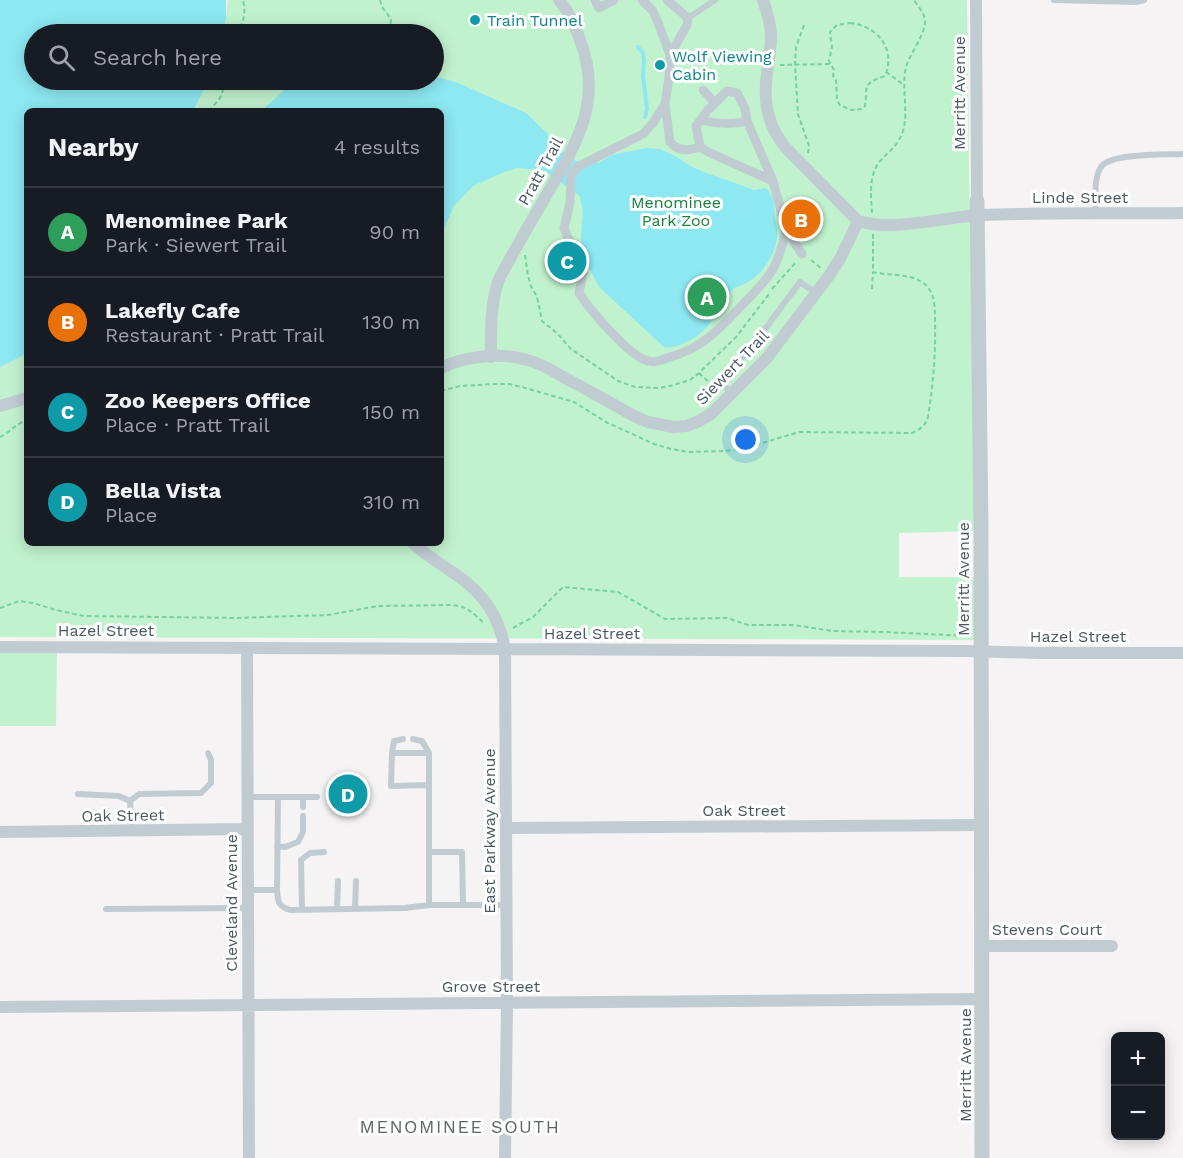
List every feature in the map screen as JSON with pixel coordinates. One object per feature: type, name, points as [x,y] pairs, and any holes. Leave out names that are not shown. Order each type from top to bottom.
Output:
[{"type":"street","name":"Pratt Trail","points":[[491,357],[491,310],[499,279],[570,154],[585,117],[589,97],[589,76],[583,46],[573,20],[559,0]]},
{"type":"street","points":[[595,0],[599,8],[614,0]]},
{"type":"street","points":[[642,0],[653,11],[670,55]]},
{"type":"street","points":[[667,0],[688,18],[687,25],[670,55],[665,104],[670,142],[673,146],[690,151],[700,147]]},
{"type":"street","points":[[763,0],[771,37],[766,95],[771,124],[777,138],[858,221],[885,226],[977,208]]},
{"type":"street","name":"Merritt Avenue","points":[[976,0],[983,946],[982,1158]]},
{"type":"street","points":[[703,90],[715,103]]},
{"type":"street","points":[[773,181],[700,147],[696,126],[706,111],[727,91],[737,93],[745,108],[747,121],[773,181],[786,230],[802,254]]},
{"type":"street","points":[[665,104],[643,134],[577,167],[572,172],[571,197],[564,228],[584,273],[579,293],[590,309],[638,357],[645,360],[655,362],[690,351],[709,338],[727,321],[772,272],[780,255],[786,230]]},
{"type":"street","points":[[701,120],[735,124],[747,121]]},
{"type":"street","name":"Linde Street","points":[[977,208],[1096,214],[1183,213]]},
{"type":"street","name":"Siewert Trail","points":[[444,367],[461,360],[509,356],[536,362],[648,422],[674,427],[698,422],[711,414],[767,358],[830,275],[858,221]]},
{"type":"street","points":[[0,406],[24,399]]},
{"type":"street","name":"East Parkway Avenue","points":[[417,546],[466,582],[486,601],[500,628],[505,649],[507,1002],[505,1158]]},
{"type":"street","name":"Hazel Street","points":[[0,647],[954,650],[1039,653],[1183,653]]},
{"type":"street","name":"Cleveland Avenue","points":[[247,648],[249,1158]]},
{"type":"street","name":"Oak Street","points":[[506,828],[982,825]]},
{"type":"street","name":"Oak Street","points":[[0,832],[247,830]]},
{"type":"street","name":"Stevens Court","points":[[983,946],[1112,946]]},
{"type":"street","name":"Grove Street","points":[[0,1007],[983,999]]},
{"type":"lane","points":[[688,18],[715,0]]},
{"type":"lane","points":[[1054,0],[1136,2],[1144,0]]},
{"type":"lane","points":[[1096,214],[1096,181],[1102,165],[1114,158],[1183,154]]},
{"type":"lane","points":[[732,394],[720,382],[750,349],[800,282],[816,293]]},
{"type":"lane","points":[[403,739],[394,741],[392,786],[429,785]]},
{"type":"lane","points":[[413,739],[422,741],[429,753],[429,905]]},
{"type":"lane","points":[[130,801],[139,794],[201,793],[211,783],[211,760],[208,753]]},
{"type":"lane","points":[[392,753],[429,753]]},
{"type":"lane","points":[[78,794],[119,796],[130,801]]},
{"type":"lane","points":[[248,796],[316,796]]},
{"type":"lane","points":[[278,797],[277,890],[278,902],[283,907],[290,910],[302,910],[405,908],[429,905],[506,905]]},
{"type":"lane","points":[[303,797],[303,807]]},
{"type":"lane","points":[[130,801],[132,832]]},
{"type":"lane","points":[[278,846],[285,847],[298,842],[303,832],[303,816]]},
{"type":"lane","points":[[302,910],[302,860],[310,853],[324,852]]},
{"type":"lane","points":[[429,852],[462,852],[463,905]]},
{"type":"lane","points":[[337,909],[338,881]]},
{"type":"lane","points":[[356,881],[356,909]]},
{"type":"lane","points":[[248,890],[277,890]]},
{"type":"lane","points":[[106,909],[248,908]]},
{"type":"path","points":[[242,24],[245,12],[243,0]]},
{"type":"path","points":[[380,0],[391,20],[391,24]]},
{"type":"path","points":[[850,23],[869,28],[883,39],[886,46],[886,72],[885,76],[867,85],[865,106],[862,109],[852,110],[840,105],[837,100],[834,70],[829,61],[832,47],[829,35],[831,29],[837,25],[850,23]]},
{"type":"path","points":[[800,163],[807,155],[809,146],[798,114],[795,65],[796,47],[804,25]]},
{"type":"path","points":[[769,65],[831,64]]},
{"type":"path","points":[[886,72],[904,85]]},
{"type":"path","points":[[212,108],[223,90]]},
{"type":"path","points":[[522,238],[528,276],[537,297],[542,321],[582,357],[618,381],[635,387],[669,386],[690,380],[699,373],[737,336],[767,295],[802,254],[830,275]]},
{"type":"path","points":[[872,289],[873,272]]},
{"type":"path","points":[[0,437],[24,422]]},
{"type":"green space","name":"Menominee Park Zoo","points":[[228,0],[967,0],[970,243],[981,531],[899,533],[899,577],[981,577],[981,640],[0,637],[0,367],[24,354],[24,546],[444,546],[444,108],[195,108],[202,90],[444,90],[444,24],[225,24]]},
{"type":"green space","points":[[0,647],[57,647],[56,726],[0,726]]},
{"type":"water","points":[[0,0],[226,0],[225,24],[24,24],[24,90],[204,90],[195,108],[24,108],[24,354],[0,367]]},
{"type":"water","points":[[444,79],[526,113],[548,134],[555,146],[578,162],[591,158],[599,163],[611,155],[647,148],[660,149],[704,172],[754,190],[766,188],[773,199],[777,229],[776,243],[764,268],[754,278],[731,291],[705,329],[680,345],[664,347],[599,287],[581,251],[583,212],[580,196],[544,170],[517,168],[473,186],[454,206],[444,228],[444,108],[264,108],[285,90],[444,90]]},
{"type":"waterway","points":[[638,47],[643,53],[644,60],[643,76],[647,108],[645,117]]},
{"type":"place","name":"Train Tunnel","points":[[475,20]]},
{"type":"place","name":"Wolf Viewing Cabin","points":[[660,65]]},
{"type":"place","name":"Lakefly Cafe","points":[[801,219]]},
{"type":"place","name":"Zoo Keepers Office","points":[[567,261]]},
{"type":"place","name":"Menominee Park","points":[[707,297]]},
{"type":"place","name":"Bella Vista","points":[[348,794]]},
{"type":"district","name":"MENOMINEE SOUTH","points":[[460,1127]]}]
